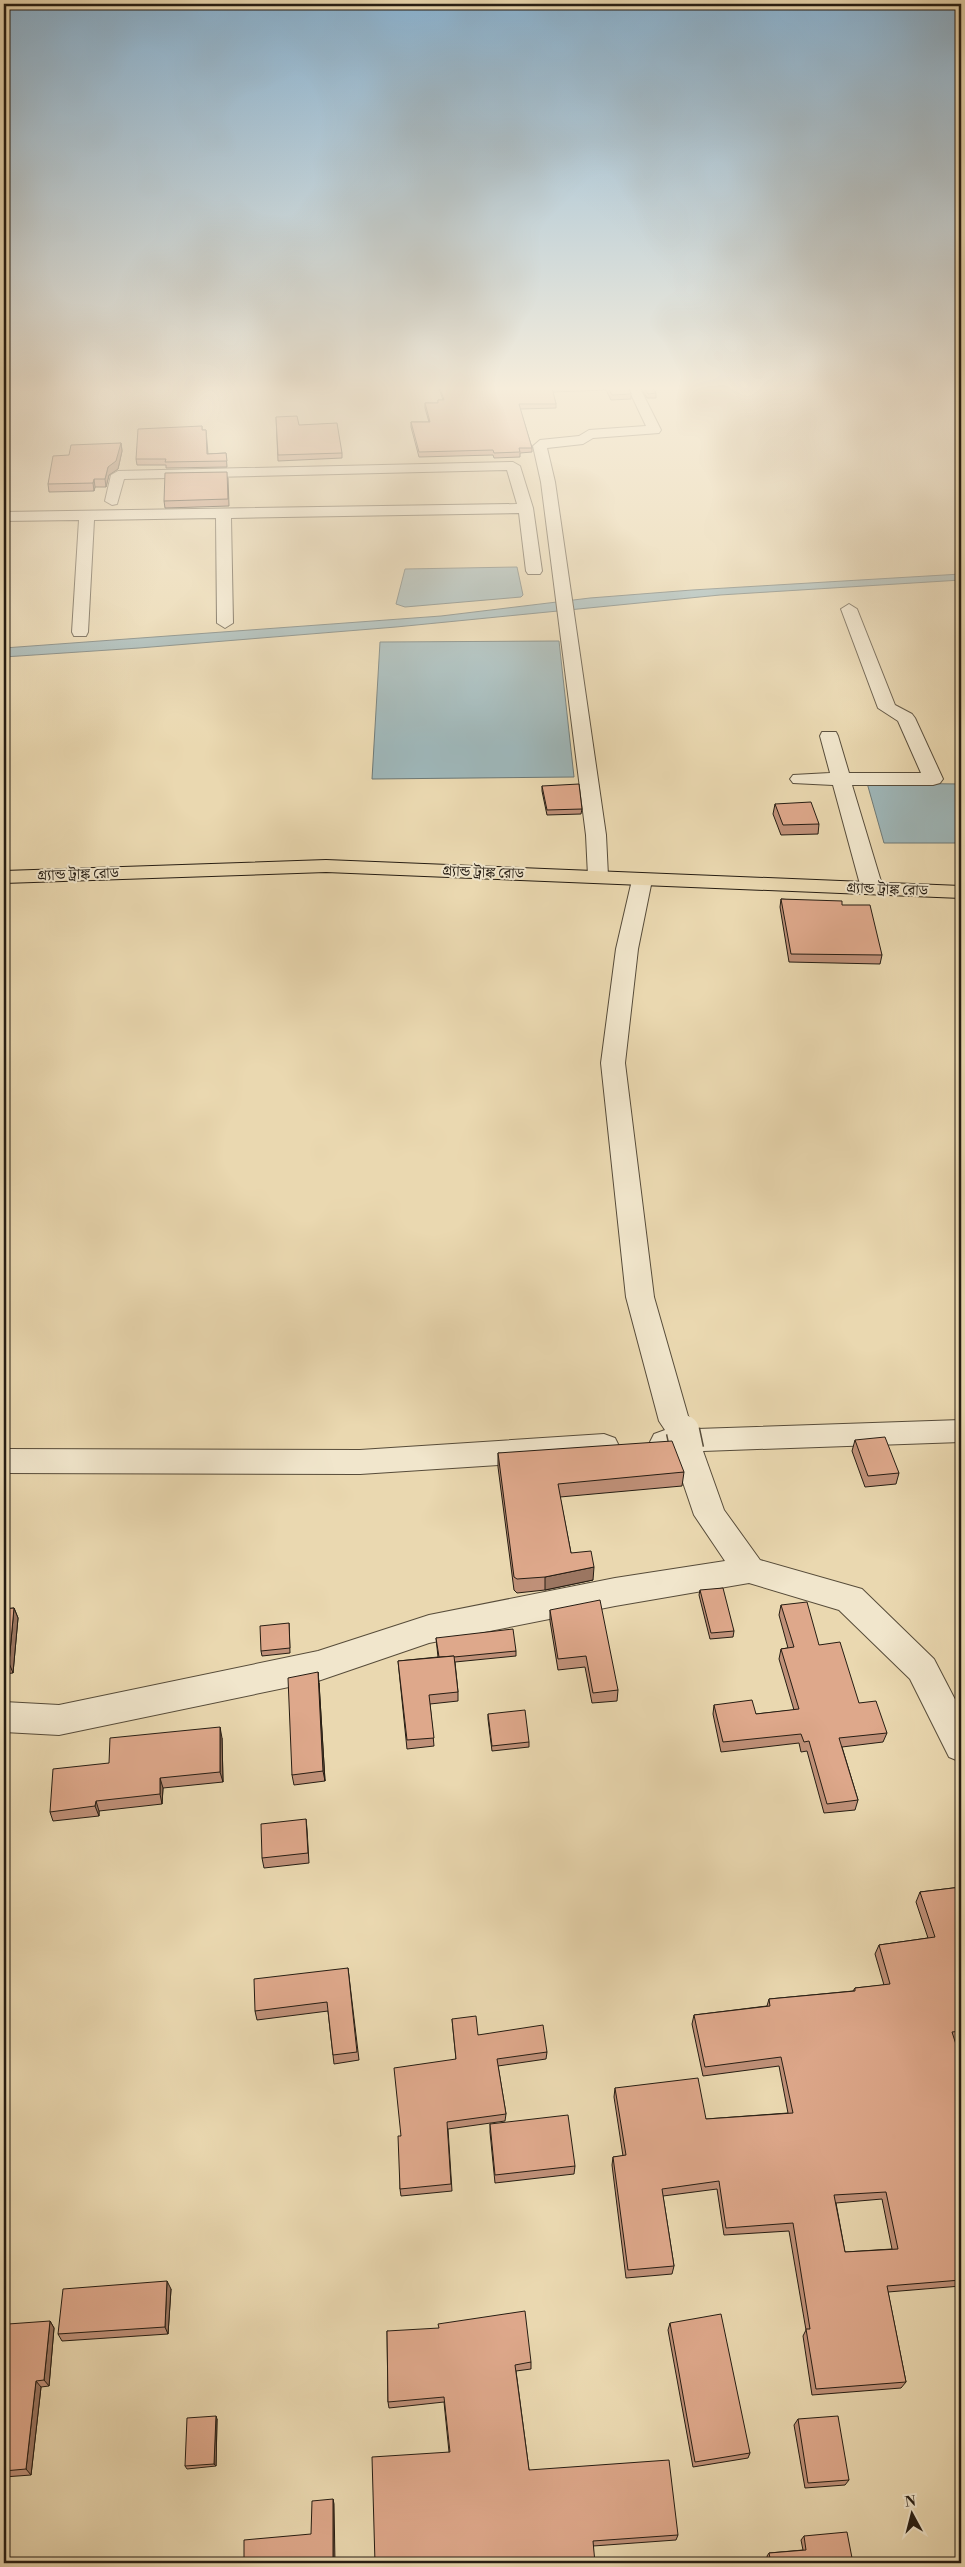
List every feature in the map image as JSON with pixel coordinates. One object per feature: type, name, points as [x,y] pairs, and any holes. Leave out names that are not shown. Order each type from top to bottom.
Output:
[{"type":"highway","name":"গ্র্যান্ড ট্রাঙ্ক রোড","points":[[4,877],[326,866],[961,892]]},
{"type":"street","points":[[4,513],[20,508]]},
{"type":"street","points":[[119,508],[126,514]]},
{"type":"street","points":[[4,517],[526,508],[534,571]]},
{"type":"street","points":[[551,508],[596,835],[598,876]]},
{"type":"street","points":[[222,513],[225,623]]},
{"type":"street","points":[[80,632],[88,515]]},
{"type":"street","points":[[800,779],[933,779],[906,718],[887,708],[849,609]]},
{"type":"street","points":[[829,736],[872,888]]},
{"type":"street","points":[[642,880],[627,949],[613,1063],[640,1296],[674,1421],[685,1441],[710,1515],[749,1570]]},
{"type":"street","points":[[4,1461],[360,1462],[732,1438],[961,1431]]},
{"type":"street","points":[[4,1717],[59,1720],[318,1666],[428,1629],[615,1592],[749,1570],[850,1599],[922,1669],[961,1746]]},
{"type":"water","points":[[517,567],[523,595],[521,597],[405,607],[396,604],[405,569]]},
{"type":"water","points":[[961,574],[961,580],[720,595],[396,627],[4,657],[4,648],[441,616],[590,598],[692,590]]},
{"type":"water","points":[[559,641],[574,777],[372,779],[380,642]]},
{"type":"water","points":[[867,783],[961,784],[961,843],[884,843]]},
{"type":"building","points":[[579,784],[582,809],[547,810],[542,786]]},
{"type":"building","points":[[811,802],[819,824],[783,825],[775,804]]},
{"type":"building","points":[[781,899],[842,901],[842,905],[870,905],[882,955],[791,954]]},
{"type":"building","points":[[885,1437],[899,1473],[868,1476],[855,1440]]},
{"type":"building","points":[[672,1441],[684,1472],[558,1484],[571,1553],[591,1551],[594,1567],[545,1577],[517,1579],[514,1577],[498,1453]]},
{"type":"building","points":[[723,1588],[734,1631],[711,1633],[700,1590]]},
{"type":"building","points":[[600,1600],[618,1690],[593,1693],[586,1656],[558,1659],[550,1610]]},
{"type":"building","points":[[807,1602],[819,1645],[840,1642],[859,1703],[876,1701],[887,1733],[839,1738],[858,1800],[827,1804],[809,1741],[804,1742],[801,1734],[723,1742],[714,1705],[752,1700],[756,1714],[799,1709],[781,1649],[794,1647],[781,1605]]},
{"type":"building","points":[[14,1608],[9,1663],[4,1664],[4,1609]]},
{"type":"building","points":[[289,1623],[290,1648],[261,1651],[260,1626]]},
{"type":"building","points":[[513,1629],[516,1651],[439,1657],[436,1638]]},
{"type":"building","points":[[454,1656],[458,1692],[429,1695],[434,1738],[407,1740],[398,1661]]},
{"type":"building","points":[[318,1672],[323,1771],[292,1775],[288,1678]]},
{"type":"building","points":[[525,1710],[529,1742],[492,1746],[488,1714]]},
{"type":"building","points":[[220,1727],[220,1772],[160,1778],[160,1794],[96,1801],[95,1806],[50,1812],[53,1769],[109,1763],[110,1738]]},
{"type":"building","points":[[306,1819],[308,1853],[262,1858],[261,1824]]},
{"type":"building","points":[[961,1887],[961,2031],[952,2032],[961,2060],[961,2280],[887,2286],[906,2382],[816,2389],[806,2329],[810,2329],[793,2223],[726,2228],[719,2181],[662,2189],[674,2266],[628,2270],[613,2157],[626,2155],[615,2088],[698,2078],[706,2119],[793,2113],[781,2057],[705,2067],[694,2015],[770,2006],[769,1999],[855,1991],[855,1988],[890,1984],[879,1945],[935,1937],[920,1892]],"holes":[[[886,2192],[898,2249],[845,2252],[834,2195]]]},
{"type":"building","points":[[348,1968],[357,2052],[333,2055],[327,2002],[255,2011],[254,1979]]},
{"type":"building","points":[[476,2016],[478,2035],[543,2025],[547,2052],[497,2059],[506,2114],[447,2122],[451,2184],[400,2189],[398,2136],[401,2136],[394,2068],[456,2059],[452,2019]]},
{"type":"building","points":[[568,2115],[575,2166],[495,2175],[490,2124]]},
{"type":"building","points":[[167,2281],[165,2327],[58,2334],[63,2289]]},
{"type":"building","points":[[525,2311],[531,2362],[515,2365],[529,2470],[669,2460],[678,2535],[593,2541],[595,2563],[375,2563],[372,2457],[450,2452],[444,2397],[388,2402],[387,2331],[439,2328],[438,2324]]},
{"type":"building","points":[[721,2314],[750,2453],[695,2462],[670,2323]]},
{"type":"building","points":[[50,2321],[44,2380],[36,2381],[26,2469],[4,2471],[4,2362],[8,2324]]},
{"type":"building","points":[[216,2416],[214,2464],[185,2466],[187,2418]]},
{"type":"building","points":[[838,2416],[849,2480],[808,2483],[798,2419]]},
{"type":"building","points":[[333,2499],[333,2563],[244,2563],[244,2540],[311,2534],[312,2501]]},
{"type":"building","points":[[847,2532],[853,2563],[771,2563],[769,2553],[806,2550],[804,2536]]}]
